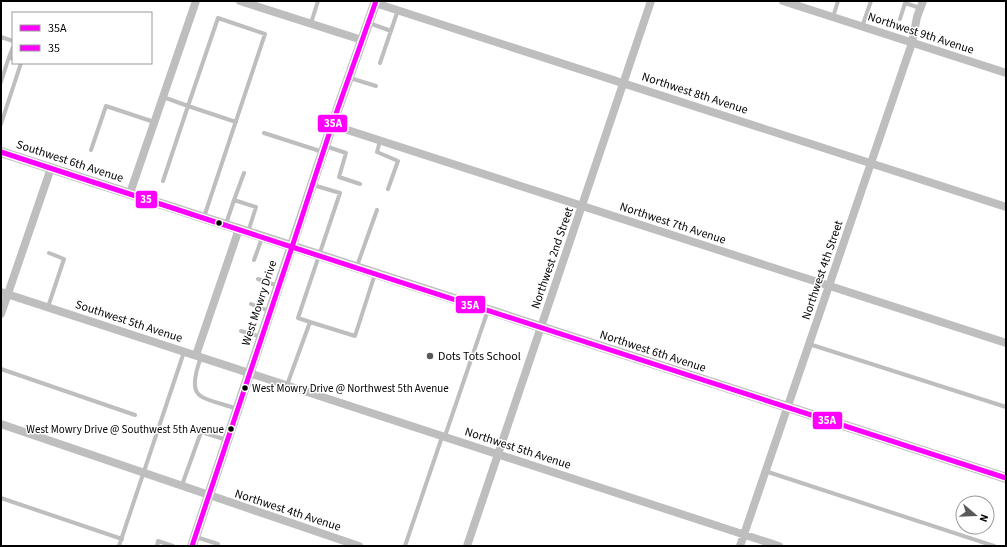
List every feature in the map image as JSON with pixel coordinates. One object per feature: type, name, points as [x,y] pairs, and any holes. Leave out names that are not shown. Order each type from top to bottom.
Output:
[{"type":"street","points":[[130,193],[196,1]]},
{"type":"street","name":"Northwest 2nd Street","points":[[467,546],[651,1]]},
{"type":"street","name":"Northwest 9th Avenue","points":[[783,1],[1006,73]]},
{"type":"street","points":[[246,2],[362,40]]},
{"type":"street","name":"Northwest 8th Avenue","points":[[375,2],[1006,207]]},
{"type":"street","name":"West Mowry Drive","points":[[194,541],[348,77],[375,2]]},
{"type":"street","name":"Northwest 4th Street","points":[[740,546],[912,43],[921,4]]},
{"type":"street","name":"Northwest 7th Avenue","points":[[332,125],[1006,343]]},
{"type":"street","name":"Southwest 6th Avenue","points":[[1,152],[292,246]]},
{"type":"street","points":[[1,314],[4,293],[51,168]]},
{"type":"street","points":[[198,356],[244,231]]},
{"type":"street","name":"Northwest 6th Avenue","points":[[292,246],[786,408],[1006,478]]},
{"type":"street","name":"Southwest 5th Avenue","points":[[4,293],[250,373]]},
{"type":"street","name":"Northwest 5th Avenue","points":[[250,373],[779,546]]},
{"type":"street","name":"Northwest 4th Avenue","points":[[1,424],[359,546]]},
{"type":"lane","points":[[311,24],[318,1]]},
{"type":"lane","points":[[832,17],[838,1]]},
{"type":"lane","points":[[862,27],[871,1]]},
{"type":"lane","points":[[900,19],[905,3],[921,4]]},
{"type":"lane","points":[[380,62],[398,10]]},
{"type":"lane","points":[[163,181],[218,18],[265,34],[204,218]]},
{"type":"lane","points":[[368,23],[391,31]]},
{"type":"lane","points":[[1,37],[12,42]]},
{"type":"lane","points":[[1,82],[11,58]]},
{"type":"lane","points":[[1,124],[21,64]]},
{"type":"lane","points":[[348,77],[376,86]]},
{"type":"lane","points":[[163,97],[236,122]]},
{"type":"lane","points":[[91,150],[106,106],[154,122]]},
{"type":"lane","points":[[264,133],[324,149],[346,153],[338,177],[360,184]]},
{"type":"lane","points":[[380,141],[377,152],[398,161],[388,189]]},
{"type":"lane","points":[[225,225],[244,173]]},
{"type":"lane","points":[[312,185],[340,193],[298,318],[355,336],[375,274]]},
{"type":"lane","points":[[234,200],[256,206],[244,231]]},
{"type":"lane","points":[[356,268],[377,210]]},
{"type":"lane","points":[[254,260],[263,237]]},
{"type":"lane","points":[[48,308],[64,259],[49,253]]},
{"type":"lane","points":[[258,279],[278,286]]},
{"type":"lane","points":[[251,304],[270,311]]},
{"type":"lane","points":[[405,546],[488,310]]},
{"type":"lane","points":[[287,385],[310,322]]},
{"type":"lane","points":[[241,331],[261,337]]},
{"type":"lane","points":[[809,343],[1006,407]]},
{"type":"lane","points":[[119,546],[184,352]]},
{"type":"lane","points":[[198,356],[194,376],[194,388],[199,396],[238,409]]},
{"type":"lane","points":[[1,369],[135,415]]},
{"type":"lane","points":[[182,485],[201,432],[228,440]]},
{"type":"lane","points":[[765,471],[994,546]]},
{"type":"lane","points":[[1,498],[122,539]]},
{"type":"lane","points":[[157,546],[158,541],[173,546]]},
{"type":"lane","points":[[194,541],[218,544],[218,546]]},
{"type":"transit line","name":"35A","points":[[292,247],[332,125],[376,1]]},
{"type":"transit line","name":"35","points":[[1,152],[292,247]]},
{"type":"transit line","name":"35A","points":[[292,247],[1006,478]]},
{"type":"transit line","name":"35","points":[[192,546],[292,247]]},
{"type":"place","name":"Dots Tots School","points":[[430,356]]},
{"type":"place","name":"West Mowry Drive @ Northwest 5th Avenue","points":[[245,388]]},
{"type":"place","name":"West Mowry Drive @ Southwest 5th Avenue","points":[[231,429]]}]
